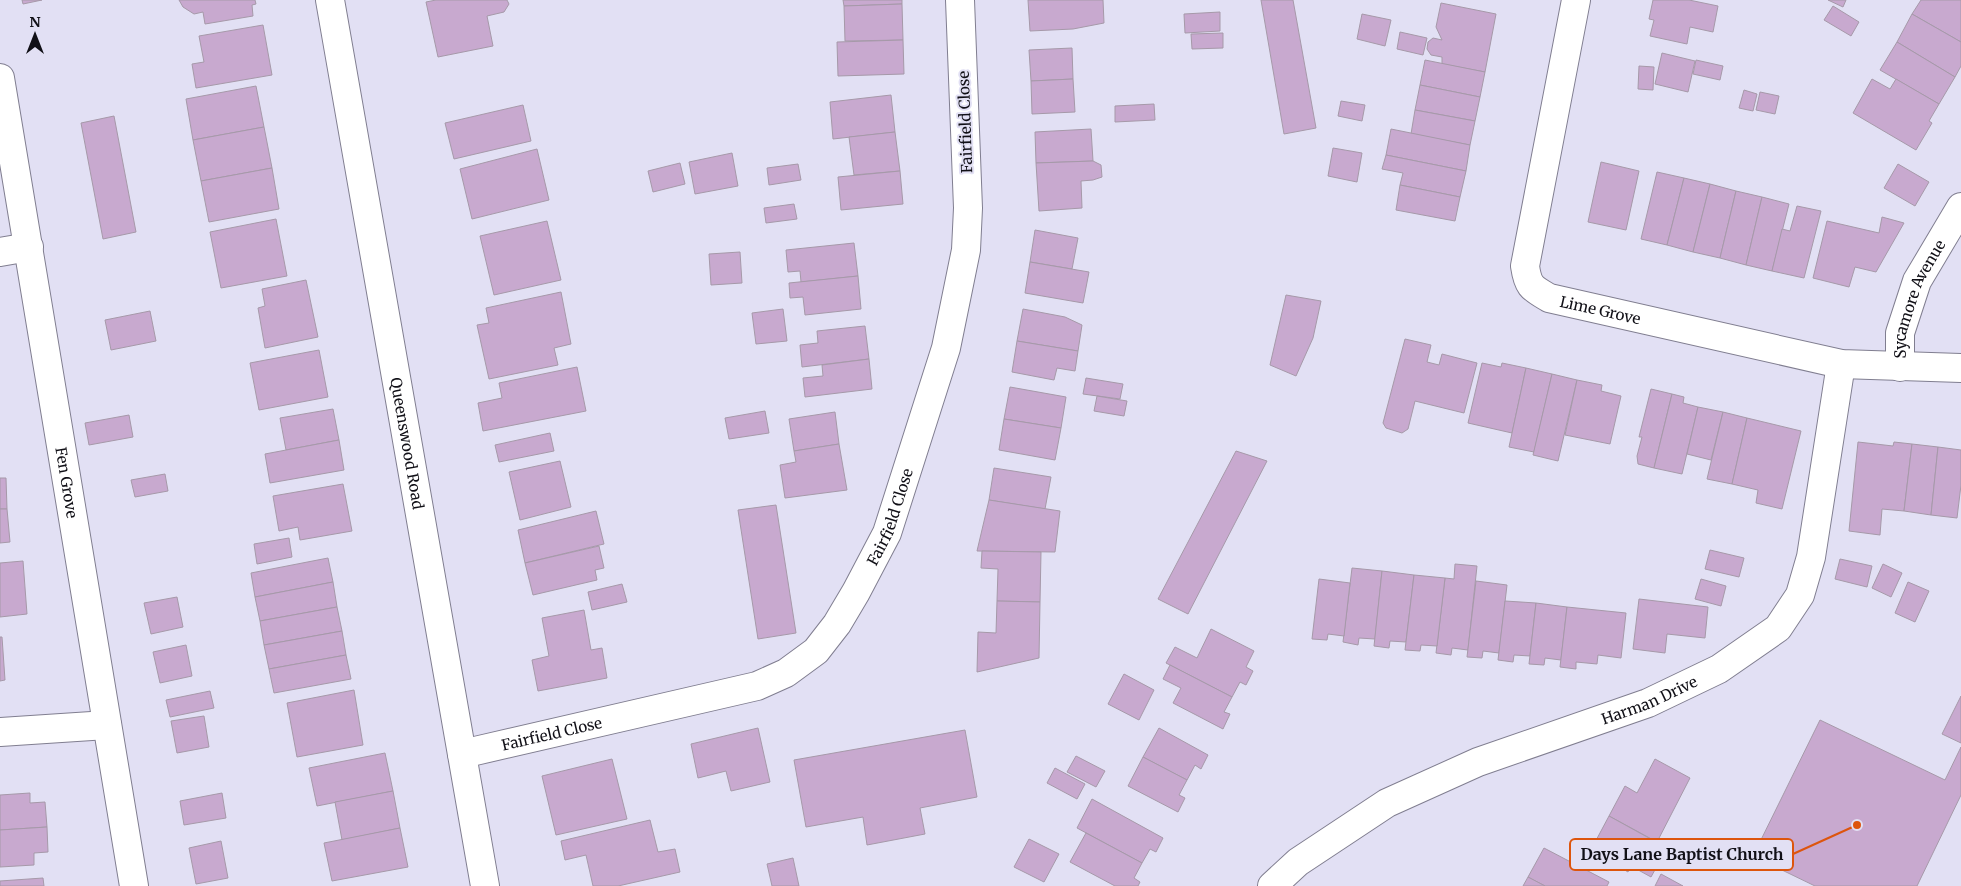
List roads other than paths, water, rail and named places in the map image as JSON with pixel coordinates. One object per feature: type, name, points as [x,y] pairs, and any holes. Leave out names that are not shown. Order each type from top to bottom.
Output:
[{"type":"street","name":"Queenswood Road","points":[[330,0],[484,886]]},
{"type":"street","name":"Fairfield Close","points":[[462,754],[757,686],[786,673],[816,651],[837,624],[887,533],[946,348],[964,259],[968,208],[960,0]]},
{"type":"street","name":"Lime Grove","points":[[1576,0],[1527,258],[1527,279],[1532,288],[1550,298],[1841,364],[1961,368]]},
{"type":"street","name":"Fen Grove","points":[[0,78],[134,886]]},
{"type":"street","name":"Sycamore Avenue","points":[[1900,367],[1900,333],[1917,281],[1961,207]]},
{"type":"street","points":[[0,252],[29,247]]},
{"type":"street","name":"Harman Drive","points":[[1272,886],[1298,862],[1387,803],[1478,762],[1648,703],[1719,669],[1778,628],[1800,595],[1811,557],[1841,364]]},
{"type":"street","points":[[0,732],[107,725]]},
{"type":"place","name":"Days Lane Baptist Church","points":[[1857,825]]}]
